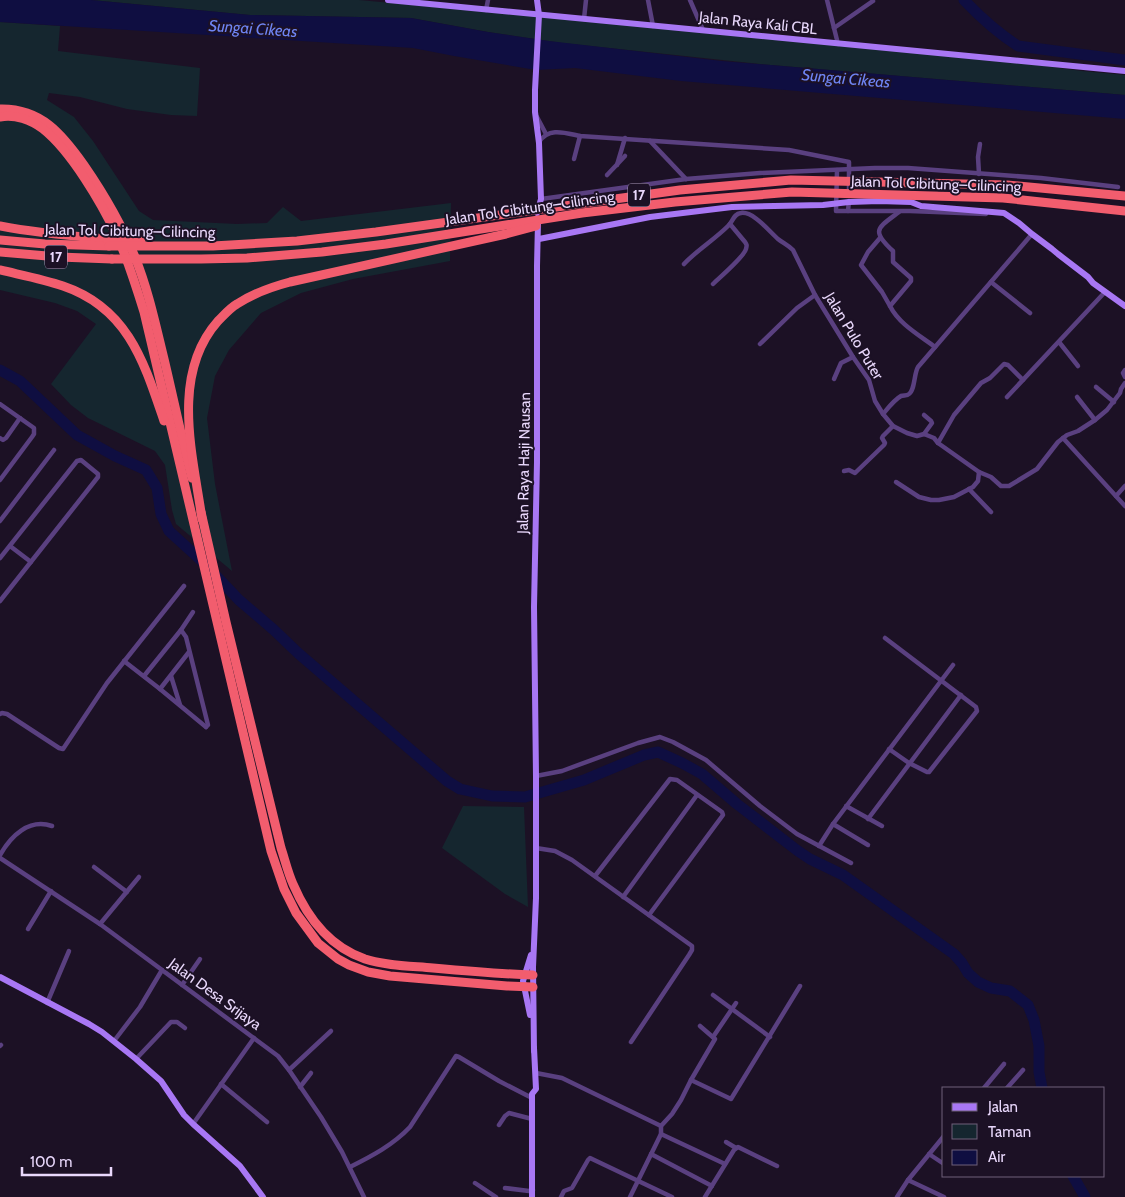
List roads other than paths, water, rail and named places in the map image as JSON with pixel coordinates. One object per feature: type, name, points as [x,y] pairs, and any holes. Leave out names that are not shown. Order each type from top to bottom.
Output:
[{"type":"highway","points":[[0,109],[23,111],[33,115],[60,134],[109,204],[126,236],[144,283],[153,310],[281,848],[291,879],[306,909],[327,936],[345,949],[364,958],[382,963],[528,975]]},
{"type":"highway","points":[[0,117],[18,117],[30,121],[42,128],[52,138],[71,161],[93,194],[117,236],[131,271],[144,312],[271,851],[278,875],[296,914],[318,943],[338,959],[357,969],[378,974],[459,983],[533,987]]},
{"type":"highway","name":"Jalan Tol Cibitung–Cilincing","points":[[0,240],[145,247],[263,244],[376,232],[680,190],[791,180],[1007,185],[1125,196]]},
{"type":"highway","name":"Jalan Tol Cibitung–Cilincing","points":[[0,252],[59,257],[156,260],[247,258],[302,254],[386,244],[582,213],[675,202],[792,192],[1003,198],[1125,211]]},
{"type":"highway","points":[[202,519],[190,434],[189,388],[195,362],[204,340],[223,315],[236,305],[262,291],[290,282],[506,234],[582,213]]},
{"type":"highway","points":[[0,226],[107,239],[263,244]]},
{"type":"highway","points":[[0,270],[44,280],[78,292],[104,308],[115,319],[134,345],[143,362],[180,471]]},
{"type":"main road","name":"Jalan Raya Kali CBL","points":[[388,0],[486,10],[539,18],[584,19],[1125,71]]},
{"type":"main road","name":"Jalan Raya Haji Nausan","points":[[534,1051],[533,987],[528,975],[536,898],[534,607],[537,462],[537,266],[539,239],[537,211],[540,199],[535,112],[539,18],[537,0]]},
{"type":"main road","points":[[539,239],[650,217],[732,207],[836,205],[849,202],[879,201],[911,202],[921,206],[1004,213],[1088,277],[1092,283],[1125,306]]},
{"type":"main road","name":"Jalan Raya Haji Nausan","points":[[528,975],[523,981],[523,986],[530,1012],[537,1073],[536,1089],[532,1094],[532,1194]]},
{"type":"main road","points":[[0,977],[89,1024],[136,1059],[161,1081],[192,1124],[240,1166],[264,1197]]},
{"type":"street","points":[[486,10],[488,0]]},
{"type":"street","points":[[584,19],[586,0]]},
{"type":"street","points":[[648,0],[652,26]]},
{"type":"street","points":[[690,0],[703,30]]},
{"type":"street","points":[[827,0],[838,44]]},
{"type":"street","points":[[834,28],[873,1]]},
{"type":"street","points":[[535,112],[546,134]]},
{"type":"street","points":[[538,143],[546,134],[561,132],[580,136],[789,150],[846,161],[849,162],[850,169],[848,211]]},
{"type":"street","points":[[574,159],[580,136]]},
{"type":"street","points":[[617,165],[624,138]]},
{"type":"street","points":[[650,141],[686,179]]},
{"type":"street","points":[[979,174],[978,157],[980,144]]},
{"type":"street","points":[[607,175],[625,156]]},
{"type":"street","points":[[540,199],[686,179],[850,169],[908,168],[1041,178],[1118,187]]},
{"type":"street","points":[[837,170],[836,211],[1004,213]]},
{"type":"street","points":[[684,264],[730,224],[736,215],[732,207]]},
{"type":"street","points":[[890,306],[911,278],[893,262],[893,251],[880,238],[878,232],[899,211]]},
{"type":"street","name":"Jalan Pulo Puter","points":[[736,215],[742,213],[751,215],[793,250],[815,295],[869,380],[875,401],[893,426],[913,436],[924,434],[934,438],[938,443],[979,472],[991,477],[1001,486],[1009,486],[1037,469],[1053,447],[1063,438]]},
{"type":"street","points":[[713,284],[744,254],[747,248],[743,238],[730,224]]},
{"type":"street","points":[[883,414],[896,400],[910,393],[914,386],[915,372],[918,367],[1032,234]]},
{"type":"street","points":[[880,238],[868,252],[862,265],[894,313],[904,324],[934,347]]},
{"type":"street","points":[[991,282],[1030,313]]},
{"type":"street","points":[[1007,397],[1105,292]]},
{"type":"street","points":[[760,344],[798,308],[815,295]]},
{"type":"street","points":[[1059,342],[1078,366]]},
{"type":"street","points":[[834,378],[841,363],[853,357]]},
{"type":"street","points":[[938,443],[954,415],[983,380],[990,378],[1004,364],[1008,365],[1023,380]]},
{"type":"street","points":[[1125,370],[1123,373],[1125,377]]},
{"type":"street","points":[[1125,383],[1120,394],[1107,410],[1078,431],[1063,438],[1125,506]]},
{"type":"street","points":[[1096,387],[1114,402]]},
{"type":"street","points":[[1120,394],[1125,397]]},
{"type":"street","points":[[1077,397],[1095,420]]},
{"type":"street","points":[[0,404],[34,428],[34,434],[0,480]]},
{"type":"street","points":[[924,416],[932,423],[924,434]]},
{"type":"street","points":[[0,438],[3,440],[6,438],[20,418]]},
{"type":"street","points":[[844,471],[849,470],[855,473],[884,445],[885,442],[882,438],[893,426]]},
{"type":"street","points":[[0,521],[54,450]]},
{"type":"street","points":[[0,558],[77,461],[81,460],[98,474],[98,478],[0,602]]},
{"type":"street","points":[[896,482],[919,497],[931,500],[948,498],[976,485],[979,472]]},
{"type":"street","points":[[1116,496],[1125,486]]},
{"type":"street","points":[[969,489],[991,512]]},
{"type":"street","points":[[10,546],[31,562]]},
{"type":"street","points":[[0,714],[6,714],[63,749],[107,683],[184,586]]},
{"type":"street","points":[[144,676],[193,612]]},
{"type":"street","points":[[124,661],[205,726],[208,726],[186,637],[181,630]]},
{"type":"street","points":[[885,638],[976,707],[977,710],[931,771],[926,772],[889,749]]},
{"type":"street","points":[[160,689],[189,652]]},
{"type":"street","points":[[819,846],[846,806],[953,665]]},
{"type":"street","points":[[171,676],[180,706]]},
{"type":"street","points":[[868,818],[960,695]]},
{"type":"street","points":[[536,778],[562,771],[638,742],[660,737],[706,760],[760,806],[797,834],[851,863]]},
{"type":"street","points":[[595,876],[670,779],[677,780],[722,812],[723,815],[649,915]]},
{"type":"street","points":[[623,897],[697,795]]},
{"type":"street","points":[[846,806],[882,826]]},
{"type":"street","points":[[0,856],[7,843],[18,833],[37,824],[52,826]]},
{"type":"street","points":[[833,824],[868,845]]},
{"type":"street","points":[[536,848],[561,854],[690,944],[692,950],[631,1042]]},
{"type":"street","name":"Jalan Desa Srijaya","points":[[0,856],[100,924],[278,1056],[321,1117],[350,1167],[364,1197]]},
{"type":"street","points":[[94,867],[127,892]]},
{"type":"street","points":[[100,924],[139,877]]},
{"type":"street","points":[[28,929],[50,891]]},
{"type":"street","points":[[47,1002],[69,951]]},
{"type":"street","points":[[182,986],[200,959]]},
{"type":"street","points":[[114,1041],[140,1007],[162,970]]},
{"type":"street","points":[[691,1080],[731,1099],[800,986]]},
{"type":"street","points":[[713,995],[770,1037]]},
{"type":"street","points":[[713,1037],[736,1003]]},
{"type":"street","points":[[136,1059],[171,1022],[177,1022],[185,1028]]},
{"type":"street","points":[[630,1197],[661,1134],[661,1126],[681,1100],[716,1039],[700,1026]]},
{"type":"street","points":[[289,1070],[331,1031]]},
{"type":"street","points":[[192,1124],[254,1038]]},
{"type":"street","points":[[350,1167],[388,1146],[410,1127],[456,1056],[532,1098]]},
{"type":"street","points":[[985,1087],[1004,1064]]},
{"type":"street","points":[[1009,1087],[1023,1070]]},
{"type":"street","points":[[300,1087],[311,1073]]},
{"type":"street","points":[[537,1073],[562,1078],[661,1126]]},
{"type":"street","points":[[221,1084],[267,1122]]},
{"type":"street","points":[[499,1125],[509,1113],[532,1119]]},
{"type":"street","points":[[661,1134],[725,1164]]},
{"type":"street","points":[[897,1197],[908,1180],[942,1139]]},
{"type":"street","points":[[726,1142],[777,1166]]},
{"type":"street","points":[[705,1197],[736,1148]]},
{"type":"street","points":[[651,1154],[712,1186]]},
{"type":"street","points":[[930,1154],[942,1163]]},
{"type":"street","points":[[561,1197],[564,1191],[572,1188],[590,1158],[672,1197]]},
{"type":"street","points":[[908,1180],[944,1197]]},
{"type":"street","points":[[475,1183],[496,1197]]},
{"type":"street","points":[[505,1188],[529,1191],[532,1194]]},
{"type":"water","name":"Sungai Cikeas","points":[[0,0],[91,0],[250,15],[411,18],[549,41],[722,61],[1125,95],[1125,119],[681,81],[575,68],[536,70],[413,48],[0,22]]},
{"type":"waterway","points":[[964,0],[976,13],[1018,46],[1125,60]]},
{"type":"waterway","points":[[0,370],[20,381],[77,435],[115,456],[146,470],[157,488],[161,514],[169,531],[203,562],[239,600],[447,781],[460,789],[492,796],[525,797],[584,780],[644,755],[658,752],[682,763],[702,774],[737,804],[798,851],[843,875],[954,954],[968,973],[978,982],[991,988],[1010,991],[1028,1005],[1034,1020],[1039,1046],[1039,1072],[1042,1087]]},
{"type":"waterway","points":[[1074,1177],[1085,1197]]}]
